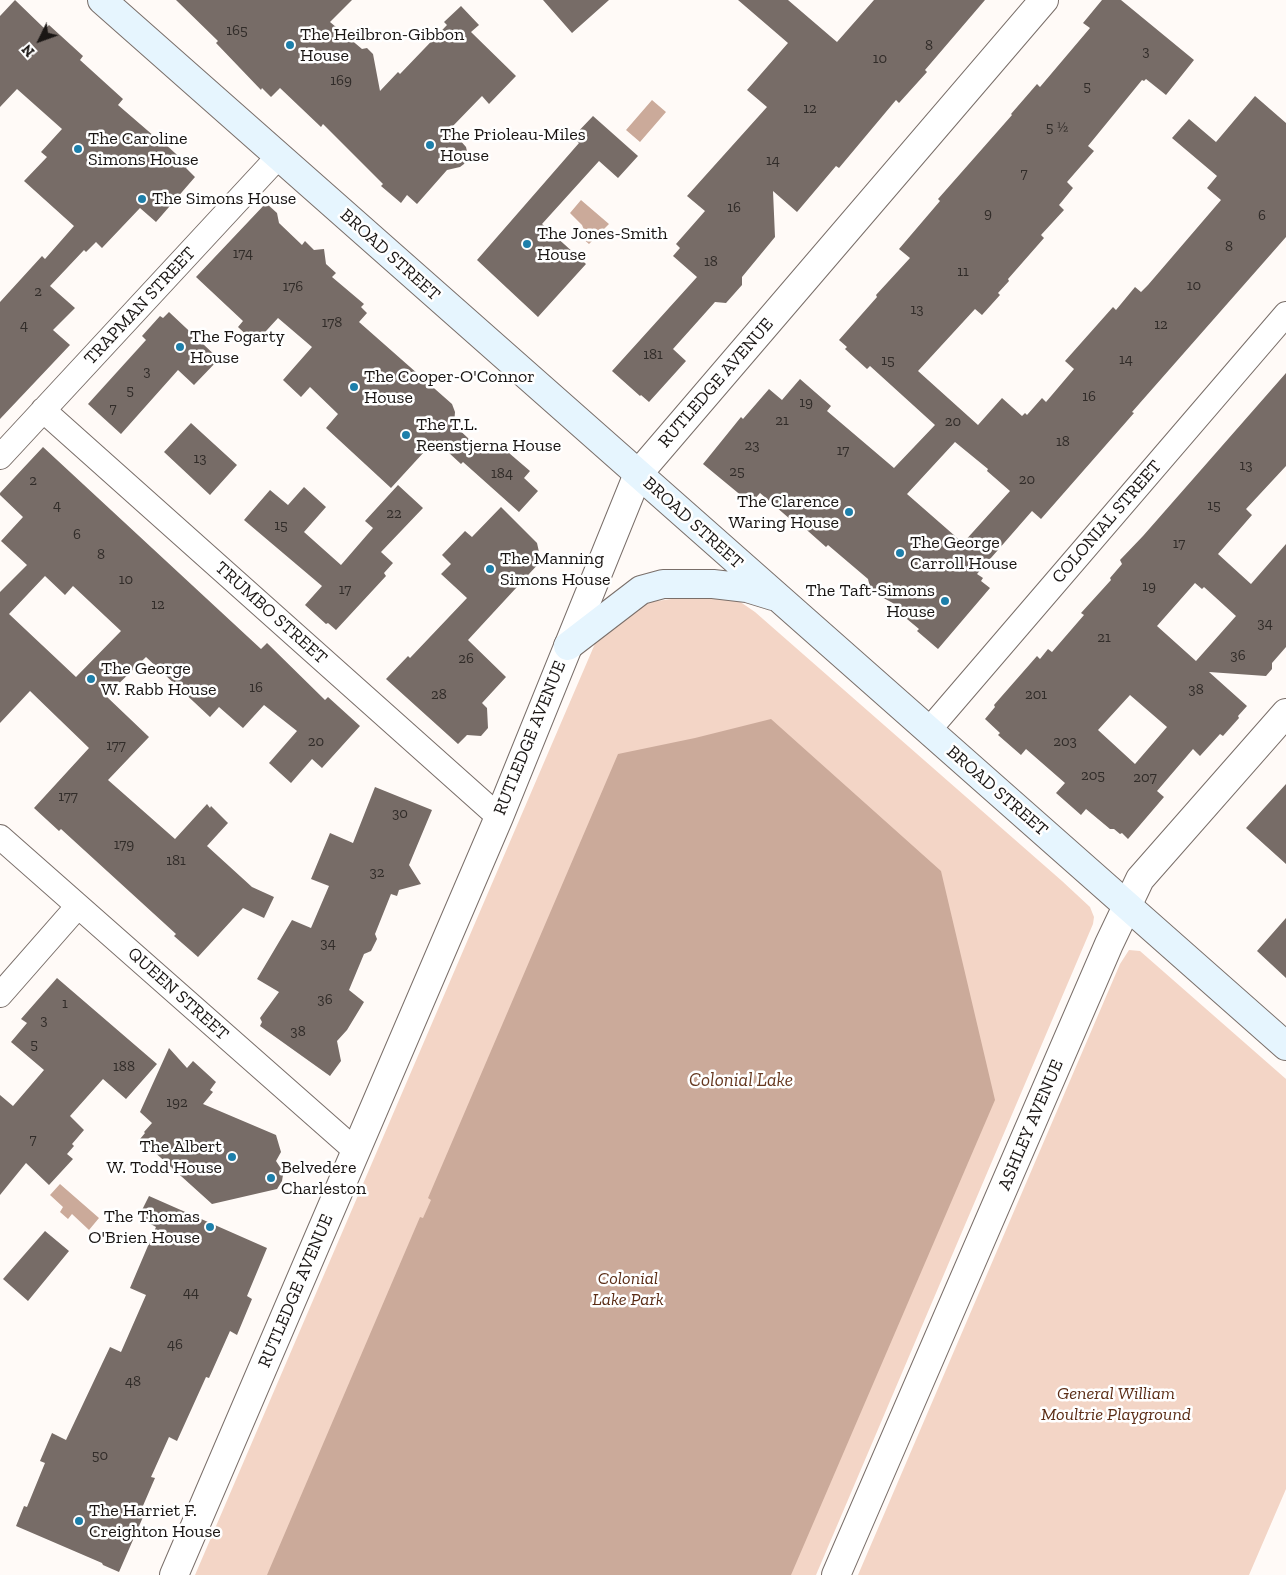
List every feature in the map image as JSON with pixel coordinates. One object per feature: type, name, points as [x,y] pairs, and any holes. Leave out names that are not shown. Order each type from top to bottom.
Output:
[{"type":"main road","name":"BROAD STREET","points":[[102,0],[1286,1046]]},
{"type":"main road","points":[[568,646],[641,590],[663,584],[713,584],[747,588],[777,598]]},
{"type":"street","name":"RUTLEDGE AVENUE","points":[[174,1575],[499,817],[638,474],[1044,0]]},
{"type":"street","name":"TRAPMAN STREET","points":[[0,456],[279,156]]},
{"type":"street","name":"COLONIAL STREET","points":[[928,731],[1286,314]]},
{"type":"street","name":"TRUMBO STREET","points":[[43,410],[499,817]]},
{"type":"street","name":"ASHLEY AVENUE","points":[[836,1575],[1126,905],[1140,879],[1286,713]]},
{"type":"street","name":"QUEEN STREET","points":[[0,837],[356,1151]]},
{"type":"street","points":[[0,995],[78,906]]},
{"type":"green space","name":"Colonial Lake","points":[[692,596],[736,599],[755,612],[1062,881],[1090,907],[1094,917],[1093,924],[816,1575],[195,1575],[597,639],[643,603]]},
{"type":"green space","name":"General William Moultrie Playground","points":[[1129,950],[1140,951],[1286,1079],[1286,1489],[1249,1575],[858,1575],[1120,964]]},
{"type":"water","points":[[652,100],[666,112],[640,142],[626,130]]},
{"type":"water","points":[[581,200],[609,224],[589,244],[581,237],[580,234],[584,230],[582,225],[570,213]]},
{"type":"water","name":"Colonial Lake","points":[[771,719],[941,871],[995,1100],[791,1575],[267,1575],[420,1217],[423,1218],[431,1200],[428,1198],[618,754],[695,738]]},
{"type":"water","points":[[60,1184],[99,1218],[89,1230],[72,1214],[68,1219],[60,1212],[63,1207],[50,1195]]},
{"type":"building","points":[[15,0],[45,29],[49,25],[83,56],[80,60],[123,99],[118,105],[188,165],[186,168],[195,177],[156,222],[140,208],[102,248],[96,242],[86,252],[84,250],[50,286],[75,308],[53,330],[70,345],[0,419],[0,302],[42,256],[45,259],[74,226],[24,181],[47,157],[41,152],[62,129],[17,89],[0,107],[0,16]]},
{"type":"building","points":[[176,0],[352,0],[330,22],[362,49],[367,48],[373,54],[380,91],[398,72],[400,74],[447,25],[444,22],[461,6],[479,25],[471,32],[516,76],[489,104],[482,96],[450,129],[466,147],[468,156],[464,164],[447,170],[417,204],[407,195],[401,203],[381,186],[383,184],[323,124],[321,127],[280,88],[271,97],[262,88],[261,90],[216,43],[218,41]]},
{"type":"building","points":[[543,0],[609,0],[572,33]]},
{"type":"building","points":[[738,0],[788,0],[837,42],[874,0],[985,0],[925,70],[927,72],[899,103],[896,100],[839,168],[836,166],[797,212],[773,191],[775,237],[742,277],[742,285],[726,303],[715,302],[673,349],[686,361],[649,402],[612,371],[697,277],[673,256],[680,248],[676,244],[705,211],[687,196],[767,107],[747,90],[788,43]]},
{"type":"building","points":[[1102,0],[1121,0],[1194,60],[1166,95],[1146,79],[1142,80],[1088,146],[1094,151],[1067,182],[1073,188],[1059,205],[1064,210],[1041,235],[1044,238],[1008,279],[1009,281],[998,293],[1000,295],[982,315],[975,309],[918,371],[978,425],[1002,398],[1022,416],[1025,413],[1027,415],[1042,398],[1046,402],[1074,369],[1065,361],[1113,307],[1116,310],[1135,287],[1141,292],[1148,285],[1221,200],[1207,188],[1217,176],[1172,138],[1189,119],[1216,142],[1255,96],[1286,123],[1286,237],[1041,519],[1032,511],[977,574],[983,578],[981,581],[990,588],[938,649],[901,614],[904,609],[876,594],[870,587],[868,579],[828,545],[826,547],[800,524],[798,526],[760,493],[752,502],[743,497],[703,464],[741,417],[743,419],[769,389],[782,400],[800,379],[831,406],[827,411],[894,468],[935,425],[870,366],[867,369],[845,349],[847,347],[839,340],[910,258],[899,249],[940,201],[938,199],[1037,84],[1040,87],[1090,28],[1083,23]],"holes":[[[955,442],[988,469],[987,471],[1010,491],[963,543],[907,494]]]},
{"type":"building","name":"The Jones-Smith House","points":[[593,116],[638,156],[618,178],[599,161],[542,224],[586,264],[538,317],[477,260],[579,143],[573,137]]},
{"type":"building","points":[[266,203],[277,213],[279,223],[302,245],[305,241],[314,250],[324,249],[326,264],[336,273],[332,277],[364,304],[361,307],[367,313],[359,322],[452,404],[455,412],[454,425],[484,453],[495,441],[530,471],[524,478],[538,491],[519,512],[463,462],[461,464],[435,440],[391,488],[326,428],[338,414],[310,387],[301,397],[283,380],[312,347],[278,318],[255,343],[238,327],[243,321],[196,277]]},
{"type":"building","points":[[169,312],[219,359],[194,385],[178,370],[121,434],[88,404],[146,340],[142,336],[160,316],[163,318]]},
{"type":"building","points":[[1286,373],[1286,466],[1246,509],[1252,515],[1218,554],[1251,584],[1286,544],[1286,647],[1272,663],[1272,669],[1266,676],[1209,672],[1247,706],[1223,736],[1220,734],[1200,756],[1193,749],[1157,791],[1164,797],[1128,839],[1122,833],[1120,834],[1114,829],[1110,829],[1086,809],[1081,815],[1056,793],[1065,783],[1026,749],[1021,755],[998,735],[1000,733],[985,719],[995,707],[994,705],[1037,656],[1040,659],[1048,649],[1052,652],[1084,615],[1081,613],[1111,580],[1110,578],[1122,564],[1120,560]],"holes":[[[1195,583],[1202,589],[1204,587],[1236,616],[1196,661],[1157,626]],[[1130,695],[1167,727],[1135,764],[1098,730]]]},
{"type":"building","points":[[191,423],[237,465],[210,495],[164,452]]},
{"type":"building","points":[[43,447],[261,649],[267,643],[325,700],[328,697],[360,726],[322,768],[312,759],[291,783],[269,763],[297,731],[264,705],[243,728],[219,707],[210,717],[146,657],[106,696],[149,737],[108,780],[175,839],[207,804],[210,808],[211,806],[228,823],[207,846],[252,887],[274,897],[264,918],[243,908],[198,957],[174,936],[176,934],[61,829],[59,831],[34,808],[89,748],[30,691],[0,723],[0,592],[27,565],[1,541],[23,517],[0,493]],"holes":[[[45,576],[65,595],[73,586],[121,631],[76,677],[9,614]]]},
{"type":"building","points":[[398,485],[423,508],[381,552],[393,563],[384,573],[386,576],[336,630],[328,623],[326,624],[305,605],[322,586],[244,520],[270,490],[288,505],[304,487],[326,507],[304,532],[341,565],[373,528],[365,521]]},
{"type":"building","points":[[501,507],[537,543],[541,561],[468,640],[506,677],[482,703],[487,708],[488,728],[481,736],[467,735],[458,744],[386,679],[408,656],[410,658],[467,598],[441,574],[451,564],[442,555],[465,531],[472,537]]},
{"type":"building","points":[[1286,784],[1286,864],[1246,828]]},
{"type":"building","points":[[375,787],[432,810],[409,865],[421,884],[399,890],[397,896],[391,894],[375,934],[377,939],[371,951],[364,954],[349,990],[364,1002],[347,1030],[337,1041],[341,1061],[330,1076],[260,1026],[262,1022],[260,1018],[279,992],[257,979],[292,920],[311,928],[329,886],[311,879],[330,833],[353,843]]},
{"type":"building","points":[[1286,918],[1286,978],[1257,951]]},
{"type":"building","points":[[57,978],[157,1064],[126,1099],[103,1079],[70,1116],[84,1130],[72,1144],[74,1146],[67,1154],[73,1159],[49,1185],[26,1163],[0,1195],[0,1095],[13,1106],[44,1070],[11,1042],[27,1023],[21,1019]]},
{"type":"building","points":[[169,1048],[187,1068],[193,1061],[216,1082],[210,1090],[213,1092],[203,1104],[276,1135],[281,1152],[276,1161],[283,1175],[277,1189],[212,1204],[140,1139],[152,1123],[140,1112]]},
{"type":"building","points":[[149,1196],[267,1248],[247,1296],[252,1299],[237,1335],[230,1331],[209,1378],[206,1377],[177,1441],[169,1437],[151,1477],[155,1478],[139,1515],[143,1517],[119,1572],[16,1526],[24,1506],[27,1507],[45,1463],[40,1461],[52,1433],[66,1440],[110,1347],[121,1352],[146,1295],[130,1288],[156,1227],[149,1223],[150,1221],[139,1216]]},
{"type":"building","points":[[45,1231],[69,1251],[28,1301],[3,1279]]},
{"type":"place","name":"The Heilbron-Gibbon House","points":[[290,45]]},
{"type":"place","name":"The Prioleau-Miles House","points":[[430,145]]},
{"type":"place","name":"The Caroline Simons House","points":[[78,149]]},
{"type":"place","name":"The Simons House","points":[[142,199]]},
{"type":"place","name":"The Jones-Smith House","points":[[527,244]]},
{"type":"place","name":"The Fogarty House","points":[[180,347]]},
{"type":"place","name":"The Cooper-O'Connor House","points":[[354,387]]},
{"type":"place","name":"The T.L. Reenstjerna House","points":[[406,435]]},
{"type":"place","name":"The Clarence Waring House","points":[[849,512]]},
{"type":"place","name":"The George Carroll House","points":[[900,553]]},
{"type":"place","name":"The Manning Simons House","points":[[490,569]]},
{"type":"place","name":"The Taft-Simons House","points":[[945,601]]},
{"type":"place","name":"The George W. Rabb House","points":[[91,679]]},
{"type":"place","name":"The Albert W. Todd House","points":[[232,1157]]},
{"type":"place","name":"Belvedere Charleston","points":[[271,1178]]},
{"type":"place","name":"The Thomas O'Brien House","points":[[210,1227]]},
{"type":"place","name":"The Harriet F. Creighton House","points":[[79,1521]]},
{"type":"park label","name":"Colonial Lake Park","points":[[628,1289]]}]
